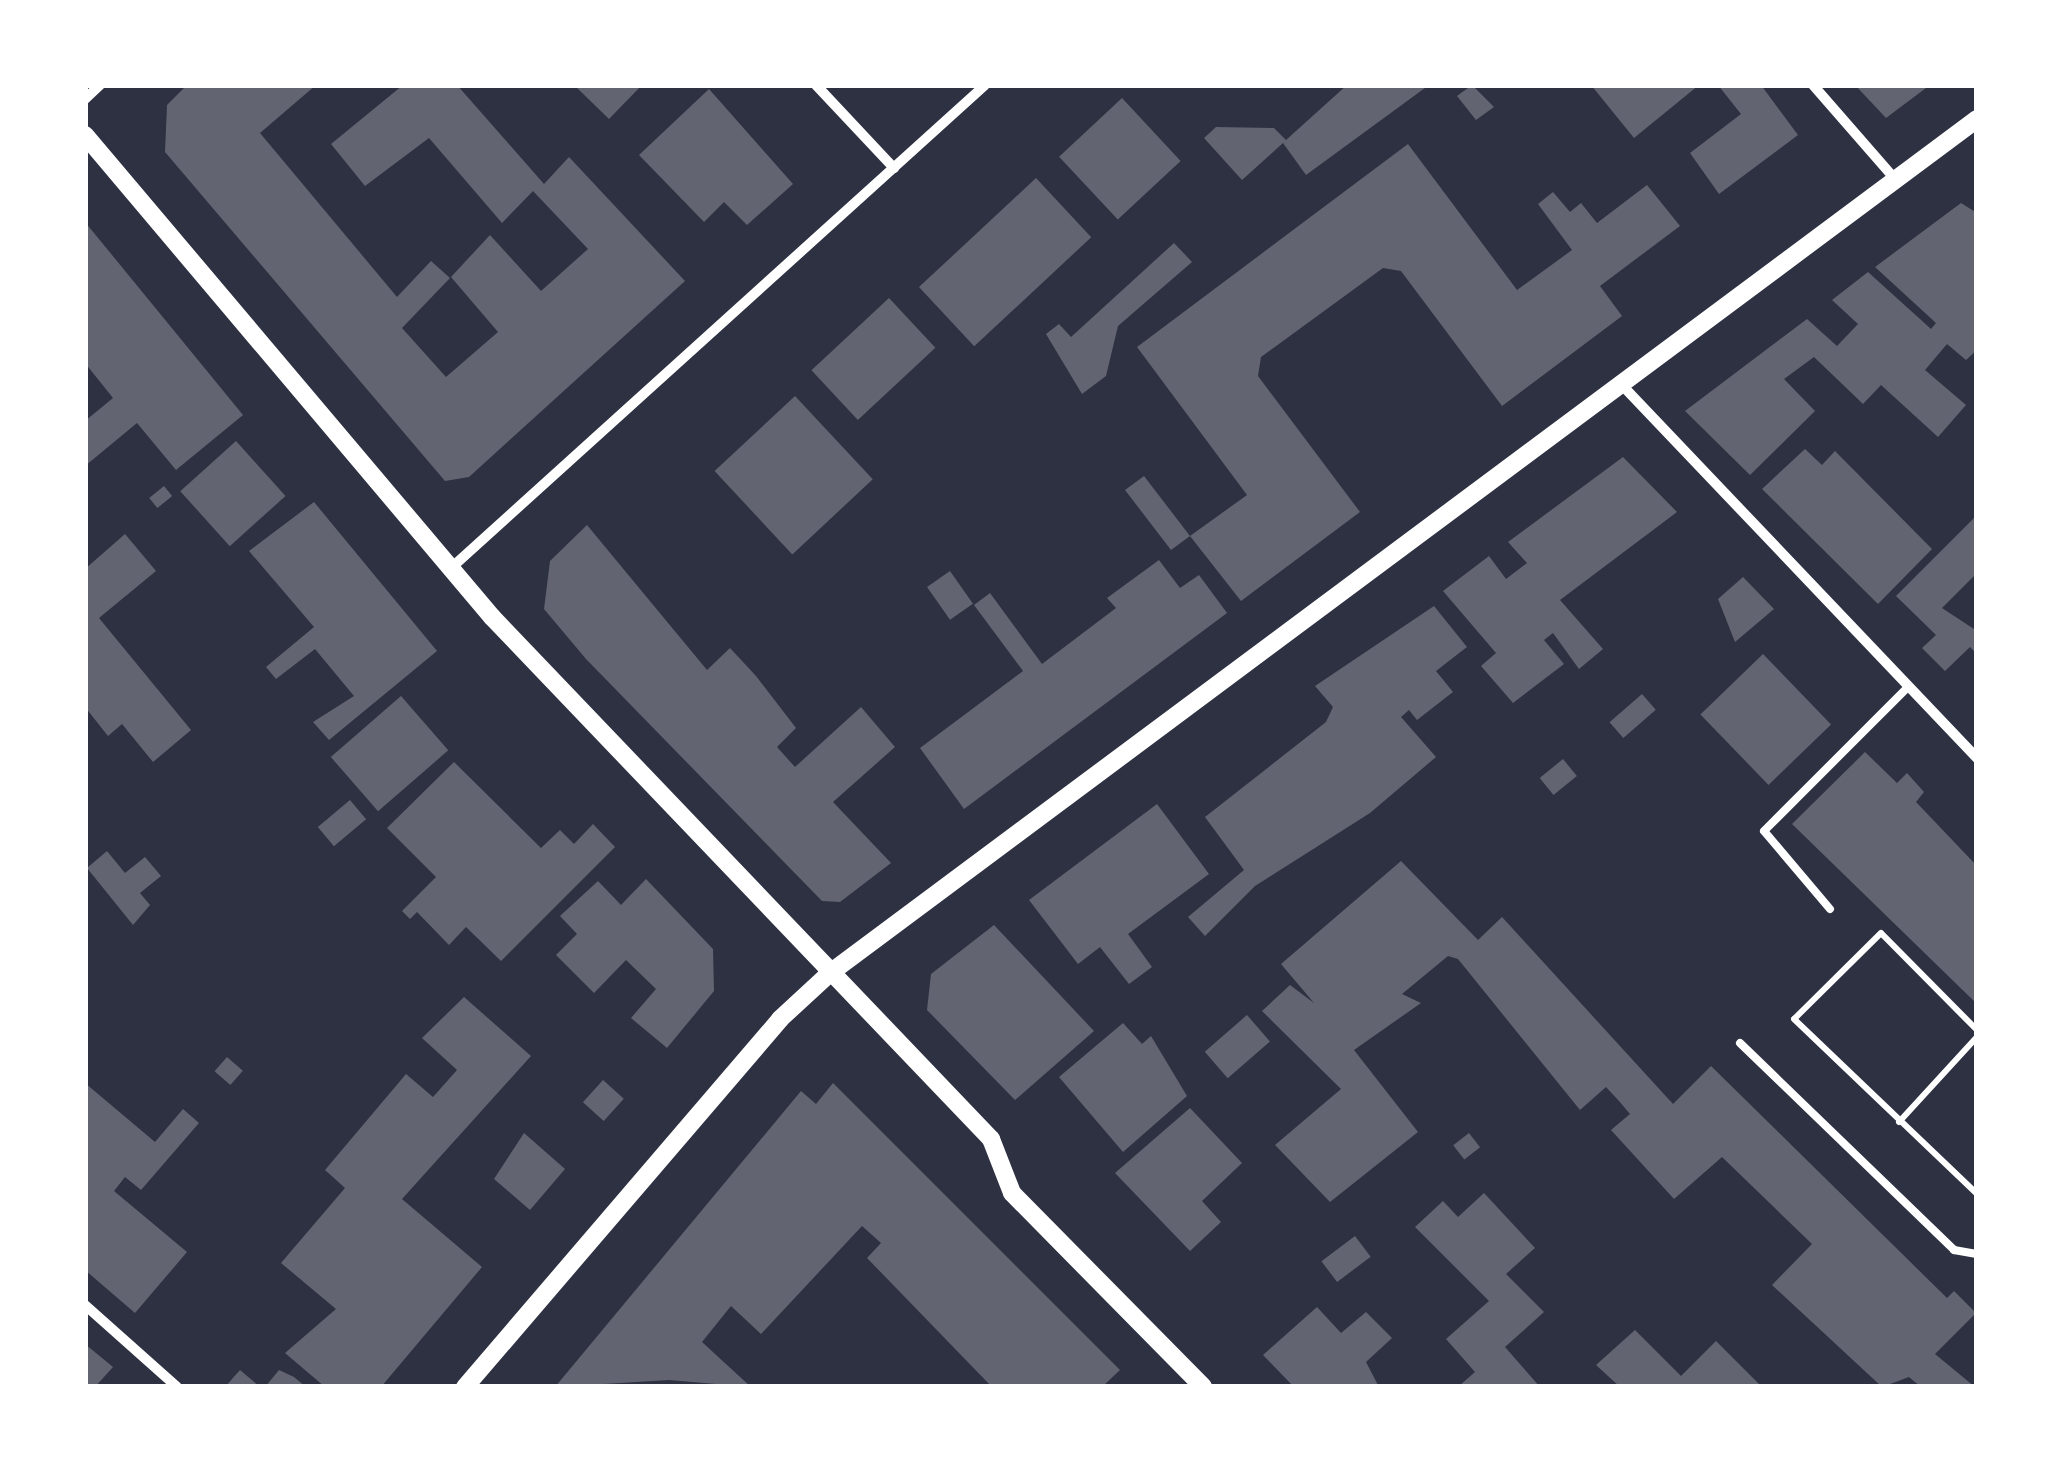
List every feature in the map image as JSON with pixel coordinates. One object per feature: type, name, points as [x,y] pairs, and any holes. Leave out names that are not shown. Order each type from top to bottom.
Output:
[{"type":"street","points":[[85,98],[100,85]]},
{"type":"street","points":[[816,85],[894,168]]},
{"type":"street","points":[[450,569],[985,85]]},
{"type":"street","points":[[1813,85],[1895,179]]},
{"type":"street","points":[[465,1387],[780,1019],[830,972],[1977,118]]},
{"type":"street","points":[[85,135],[450,569],[991,1139],[1012,1193],[1203,1387]]},
{"type":"street","points":[[1620,382],[1906,688],[1977,758]]},
{"type":"street","points":[[85,1306],[177,1387]]},
{"type":"lane","points":[[1830,909],[1764,831],[1906,688]]},
{"type":"lane","points":[[1740,1043],[1954,1250],[1977,1254]]},
{"type":"path","points":[[1899,1122],[1977,1033],[1880,933],[1794,1019],[1899,1122],[1977,1194]]},
{"type":"building","points":[[187,85],[316,85],[260,133],[397,297],[431,261],[450,278],[402,328],[446,377],[498,332],[451,277],[490,235],[541,291],[588,249],[533,191],[502,223],[429,138],[365,186],[331,144],[403,85],[457,85],[544,184],[569,157],[685,281],[469,477],[445,481],[165,152],[167,105]]},
{"type":"building","points":[[574,85],[642,85],[609,119]]},
{"type":"building","points":[[1347,85],[1429,85],[1306,175],[1283,143],[1242,180],[1204,138],[1216,127],[1274,128],[1286,140]]},
{"type":"building","points":[[1472,85],[1494,107],[1476,120],[1457,96]]},
{"type":"building","points":[[1591,85],[1699,85],[1634,138]]},
{"type":"building","points":[[1718,85],[1761,85],[1798,135],[1719,194],[1690,153],[1741,114]]},
{"type":"building","points":[[1855,85],[1930,85],[1886,118]]},
{"type":"building","points":[[709,89],[793,184],[747,225],[724,202],[704,222],[639,155]]},
{"type":"building","points":[[1122,98],[1181,161],[1118,220],[1059,157]]},
{"type":"building","points":[[1408,144],[1517,290],[1572,250],[1538,204],[1553,192],[1570,212],[1581,203],[1597,223],[1647,185],[1680,226],[1600,286],[1622,316],[1502,406],[1401,271],[1383,268],[1261,357],[1258,376],[1360,512],[1241,601],[1190,536],[1247,495],[1137,347]]},
{"type":"building","points":[[1036,178],[1091,237],[974,346],[919,287]]},
{"type":"building","points":[[1961,203],[1977,213],[1977,350],[1966,360],[1947,344],[1925,370],[1966,405],[1938,437],[1881,385],[1863,404],[1814,357],[1784,379],[1815,411],[1750,475],[1685,411],[1807,319],[1837,346],[1858,324],[1832,300],[1868,272],[1931,329],[1936,323],[1875,267]]},
{"type":"building","points":[[85,222],[243,415],[176,470],[137,423],[85,466],[85,421],[113,398],[85,363]]},
{"type":"building","points":[[1174,243],[1192,262],[1118,326],[1106,376],[1082,394],[1046,334],[1059,324],[1071,337]]},
{"type":"building","points":[[889,298],[935,348],[858,420],[811,370]]},
{"type":"building","points":[[795,396],[873,479],[792,554],[715,471]]},
{"type":"building","points":[[236,441],[286,496],[230,546],[180,491]]},
{"type":"building","points":[[1805,449],[1822,465],[1835,451],[1932,549],[1878,604],[1762,489]]},
{"type":"building","points":[[1623,457],[1677,512],[1560,600],[1603,649],[1579,669],[1553,633],[1544,640],[1564,664],[1513,703],[1481,666],[1496,653],[1443,591],[1489,556],[1506,579],[1527,563],[1508,542]]},
{"type":"building","points":[[1144,476],[1190,536],[1171,550],[1125,490]]},
{"type":"building","points":[[164,486],[172,496],[157,508],[149,498]]},
{"type":"building","points":[[314,502],[437,651],[329,740],[313,722],[354,696],[315,649],[276,679],[266,667],[314,627],[249,551]]},
{"type":"building","points":[[1977,515],[1977,573],[1942,608],[1977,631],[1977,654],[1970,647],[1945,671],[1922,648],[1936,635],[1896,596]]},
{"type":"building","points":[[587,525],[707,670],[730,648],[756,676],[796,728],[777,747],[795,767],[861,707],[895,747],[833,802],[891,863],[840,902],[822,901],[586,659],[544,609],[550,561]]},
{"type":"building","points":[[125,534],[156,571],[99,618],[191,730],[153,762],[122,724],[108,736],[85,707],[85,569]]},
{"type":"building","points":[[1159,560],[1180,588],[1199,575],[1227,613],[964,809],[920,748],[1023,671],[974,605],[990,593],[1042,664],[1116,608],[1107,598]]},
{"type":"building","points":[[950,571],[973,604],[950,620],[927,587]]},
{"type":"building","points":[[1743,577],[1774,609],[1735,642],[1718,599]]},
{"type":"building","points":[[1434,606],[1467,647],[1436,671],[1453,692],[1417,720],[1409,710],[1401,717],[1436,757],[1370,813],[1255,886],[1205,936],[1188,917],[1244,870],[1205,817],[1326,722],[1333,707],[1315,686]]},
{"type":"building","points":[[1763,654],[1831,724],[1768,785],[1700,714]]},
{"type":"building","points":[[1642,694],[1656,710],[1623,738],[1610,722]]},
{"type":"building","points":[[401,696],[448,750],[378,811],[331,757]]},
{"type":"building","points":[[1865,752],[1897,783],[1907,773],[1924,792],[1916,802],[1977,866],[1977,1004],[1792,824]]},
{"type":"building","points":[[1563,759],[1577,776],[1554,795],[1540,778]]},
{"type":"building","points":[[454,762],[541,848],[560,830],[574,844],[593,824],[615,847],[501,961],[466,927],[449,945],[417,912],[410,919],[402,911],[436,877],[387,828]]},
{"type":"building","points":[[350,800],[366,819],[334,846],[318,827]]},
{"type":"building","points":[[1157,804],[1209,874],[1128,934],[1152,967],[1129,984],[1100,947],[1078,964],[1029,900]]},
{"type":"building","points":[[107,851],[125,873],[145,857],[161,876],[140,893],[150,905],[133,925],[87,868]]},
{"type":"building","points":[[1401,861],[1478,940],[1502,917],[1673,1104],[1711,1066],[1947,1298],[1954,1291],[1976,1313],[1935,1354],[1975,1387],[1921,1387],[1909,1377],[1882,1387],[1772,1285],[1812,1244],[1722,1157],[1674,1199],[1611,1130],[1630,1114],[1606,1087],[1580,1110],[1458,959],[1448,956],[1402,994],[1421,1003],[1354,1050],[1418,1132],[1330,1202],[1275,1145],[1341,1089],[1262,1011],[1290,985],[1314,1003],[1281,964]]},
{"type":"building","points":[[646,879],[713,949],[714,991],[667,1048],[631,1018],[656,989],[626,960],[594,993],[556,955],[577,934],[560,916],[598,881],[621,905]]},
{"type":"building","points":[[994,925],[1094,1031],[1015,1100],[927,1010],[931,974]]},
{"type":"building","points":[[464,997],[531,1056],[402,1199],[482,1267],[381,1387],[325,1387],[285,1353],[336,1309],[281,1263],[345,1188],[325,1170],[406,1074],[433,1097],[457,1070],[422,1038]]},
{"type":"building","points":[[1247,1015],[1270,1041],[1228,1078],[1205,1052]]},
{"type":"building","points":[[1123,1023],[1142,1044],[1151,1036],[1187,1096],[1123,1152],[1059,1077]]},
{"type":"building","points":[[227,1057],[243,1071],[230,1085],[215,1071]]},
{"type":"building","points":[[603,1080],[624,1099],[604,1121],[583,1102]]},
{"type":"building","points":[[85,1083],[155,1142],[183,1109],[199,1123],[141,1190],[125,1177],[114,1191],[187,1252],[135,1313],[85,1270]]},
{"type":"building","points":[[833,1083],[1120,1370],[1102,1387],[992,1387],[867,1258],[881,1243],[862,1226],[761,1334],[731,1306],[702,1342],[751,1387],[669,1380],[555,1387],[801,1091],[816,1104]]},
{"type":"building","points":[[1190,1108],[1242,1163],[1202,1201],[1221,1222],[1190,1251],[1115,1173]]},
{"type":"building","points":[[524,1133],[565,1169],[530,1210],[494,1179]]},
{"type":"building","points":[[1469,1133],[1480,1147],[1464,1159],[1453,1145]]},
{"type":"building","points":[[1484,1193],[1535,1248],[1506,1274],[1544,1312],[1505,1347],[1540,1387],[1458,1387],[1475,1372],[1446,1339],[1489,1301],[1415,1227],[1443,1201],[1458,1217]]},
{"type":"building","points":[[1355,1236],[1371,1257],[1337,1282],[1321,1261]]},
{"type":"building","points":[[1317,1307],[1341,1333],[1366,1312],[1392,1338],[1366,1362],[1379,1387],[1294,1387],[1263,1355]]},
{"type":"building","points":[[1635,1330],[1681,1376],[1716,1341],[1762,1387],[1620,1387],[1596,1365]]},
{"type":"building","points":[[85,1344],[113,1367],[95,1387],[85,1387]]},
{"type":"building","points":[[240,1370],[260,1387],[225,1387]]},
{"type":"building","points":[[279,1370],[294,1377],[306,1387],[265,1387]]}]
